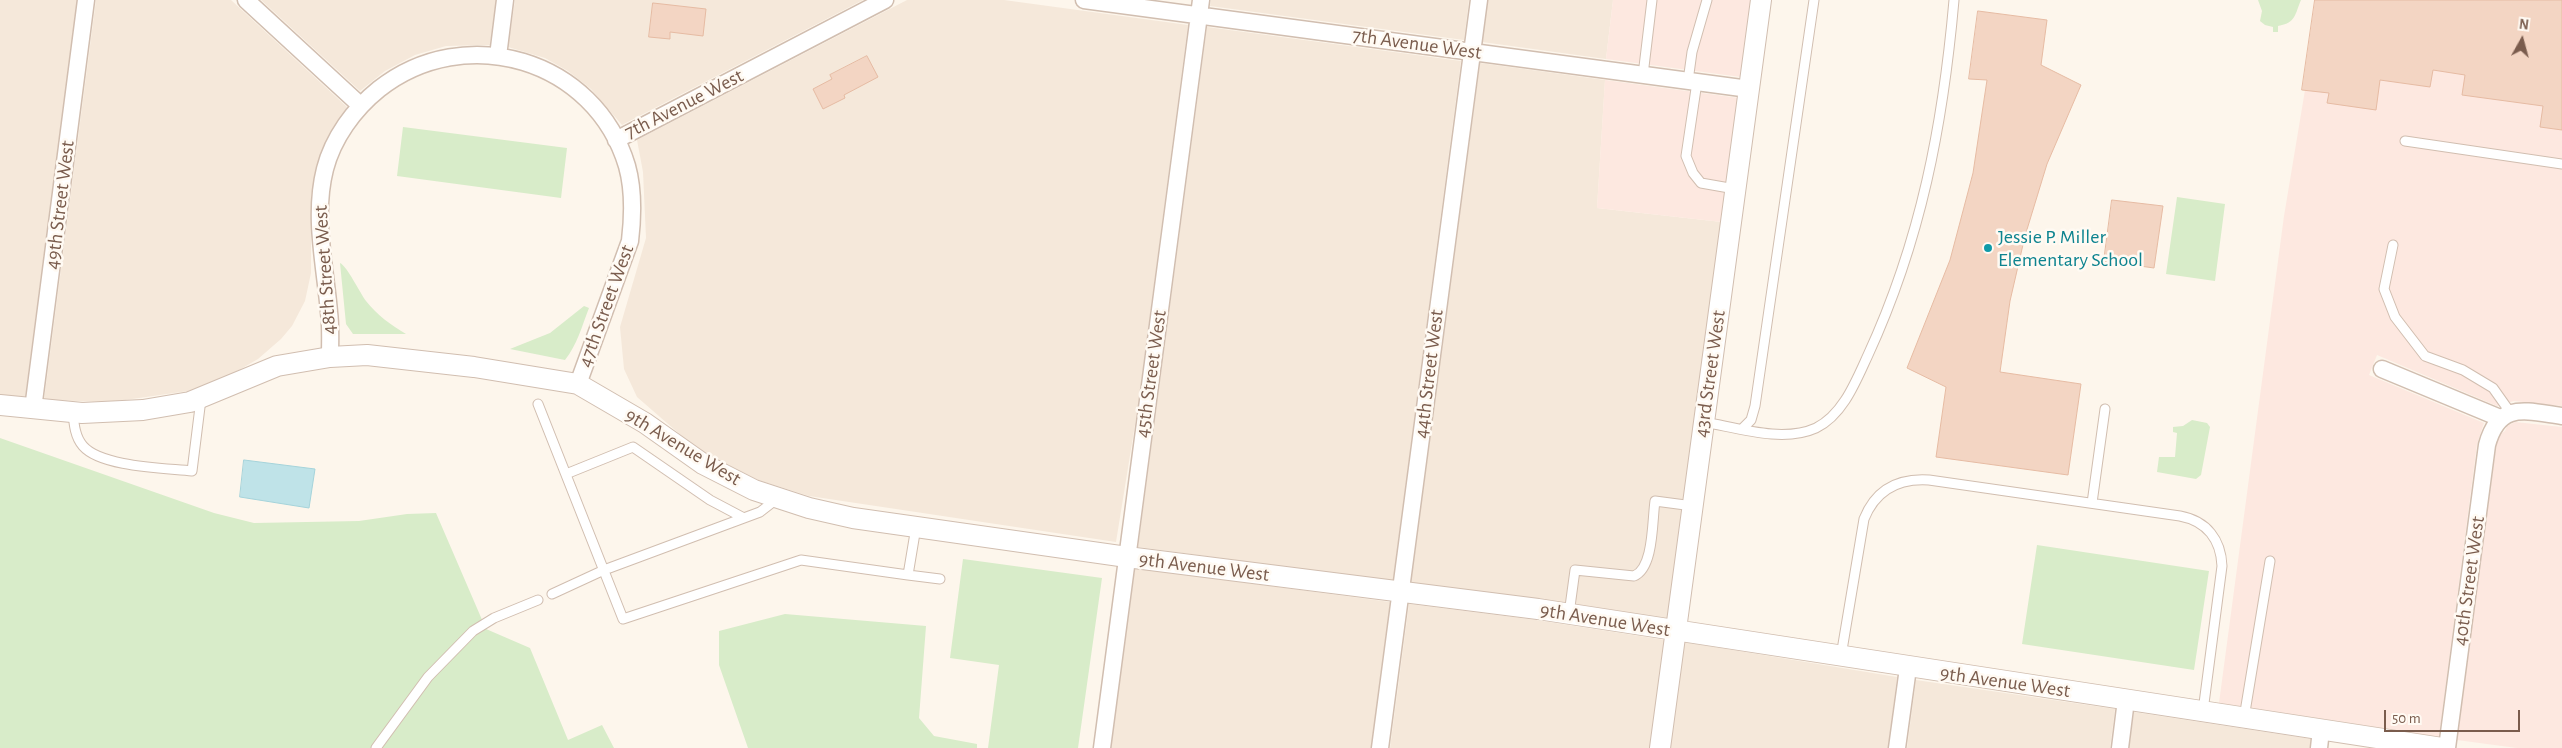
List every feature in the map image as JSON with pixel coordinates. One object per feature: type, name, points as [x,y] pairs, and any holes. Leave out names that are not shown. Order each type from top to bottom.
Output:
[{"type":"street","name":"49th Street West","points":[[33,409],[86,0]]},
{"type":"street","points":[[246,0],[360,106]]},
{"type":"street","points":[[498,56],[505,0]]},
{"type":"street","name":"7th Avenue West","points":[[498,56],[542,68],[564,81],[595,109],[616,140],[885,0]]},
{"type":"street","name":"7th Avenue West","points":[[1084,0],[1200,8],[1472,52],[1749,89]]},
{"type":"street","name":"44th Street West","points":[[1380,748],[1478,0]]},
{"type":"street","name":"43rd Street West","points":[[1660,748],[1761,0]]},
{"type":"street","name":"45th Street West","points":[[1102,748],[1200,8]]},
{"type":"street","name":"48th Street West","points":[[330,357],[330,315],[320,224],[320,198],[325,168],[334,144],[360,106],[390,80],[418,65],[447,57],[472,54],[498,56]]},
{"type":"street","name":"47th Street West","points":[[578,384],[623,265],[630,241],[633,216],[632,190],[626,166],[616,140]]},
{"type":"street","name":"9th Avenue West","points":[[0,405],[73,412],[112,413],[143,410],[190,402],[277,366],[330,357],[367,355],[502,371],[578,384],[645,423],[703,464],[754,490],[838,515],[1127,556],[1569,614],[1908,668],[2244,718],[2320,739],[2442,748]]},
{"type":"street","points":[[2382,369],[2505,415],[2529,412],[2562,416]]},
{"type":"street","name":"40th Street West","points":[[2447,748],[2486,445],[2491,430],[2505,415]]},
{"type":"street","points":[[1897,748],[1908,668]]},
{"type":"street","points":[[2120,748],[2126,700]]},
{"type":"lane","points":[[1643,75],[1652,0]]},
{"type":"lane","points":[[1707,0],[1692,52],[1693,81],[1686,156],[1693,173],[1702,183],[1736,189]]},
{"type":"lane","points":[[1742,429],[1751,420],[1755,406],[1814,0]]},
{"type":"lane","points":[[1704,422],[1784,434],[1808,431],[1818,427],[1839,409],[1861,371],[1900,280],[1925,195],[1938,128],[1954,0]]},
{"type":"lane","points":[[2405,141],[2562,164]]},
{"type":"lane","points":[[2394,245],[2384,290],[2395,317],[2425,356],[2463,370],[2493,388],[2505,415]]},
{"type":"lane","points":[[73,412],[78,436],[82,444],[94,454],[131,463],[192,471],[201,398]]},
{"type":"lane","points":[[538,404],[623,619],[801,560],[940,580]]},
{"type":"lane","points":[[2092,503],[2105,409]]},
{"type":"lane","points":[[566,474],[632,447],[704,496],[744,518]]},
{"type":"lane","points":[[1841,657],[1864,519],[1872,502],[1888,488],[1906,480],[1929,480],[2191,518],[2206,528],[2218,543],[2222,566],[2202,712]]},
{"type":"lane","points":[[552,594],[604,570],[760,512],[778,498]]},
{"type":"lane","points":[[1569,614],[1575,570],[1634,576],[1640,573],[1647,563],[1655,501],[1693,506]]},
{"type":"lane","points":[[908,575],[916,527]]},
{"type":"lane","points":[[2244,718],[2270,561]]},
{"type":"lane","points":[[376,748],[428,677],[473,631],[494,618],[538,600]]},
{"type":"shaded area","points":[[0,0],[77,0],[25,398],[0,395]]},
{"type":"shaded area","points":[[96,0],[231,0],[347,107],[326,141],[316,167],[311,197],[311,273],[305,301],[292,326],[281,339],[258,359],[227,377],[188,391],[111,402],[44,400]]},
{"type":"shaded area","points":[[261,0],[496,0],[490,45],[446,46],[415,55],[385,71],[360,91]]},
{"type":"shaded area","points":[[515,0],[863,0],[622,125],[591,89],[568,71],[545,58],[508,47]]},
{"type":"shaded area","points":[[907,0],[1004,0],[1188,25],[1138,406],[1116,542],[809,496],[758,480],[708,455],[683,437],[637,397],[624,369],[620,327],[646,238],[643,172],[637,140]]},
{"type":"shaded area","points":[[1211,0],[1469,0],[1464,40],[1210,6]]},
{"type":"shaded area","points":[[1488,0],[1613,0],[1606,59],[1482,42]]},
{"type":"shaded area","points":[[1613,0],[1752,0],[1741,77],[1606,59]]},
{"type":"shaded area","points":[[2320,0],[2562,0],[2562,406],[2514,401],[2497,406],[2377,355],[2369,375],[2484,423],[2477,444],[2439,737],[2219,703],[2284,216]]},
{"type":"shaded area","points":[[1207,27],[1461,61],[1393,581],[1138,547]]},
{"type":"shaded area","points":[[1480,63],[1605,80],[1597,208],[1722,222],[1668,619],[1539,599],[1411,583]]},
{"type":"shaded area","points":[[1605,80],[1739,98],[1722,222],[1597,208]]},
{"type":"shaded area","points":[[2515,422],[2562,427],[2562,748],[2517,748],[2457,740],[2496,447],[2499,435],[2505,431],[2507,426]]},
{"type":"shaded area","points":[[1135,568],[1390,602],[1371,748],[1111,748]]},
{"type":"shaded area","points":[[1409,604],[1536,620],[1665,640],[1651,748],[1390,748]]},
{"type":"shaded area","points":[[1684,642],[1897,677],[1888,748],[1670,748]]},
{"type":"shaded area","points":[[1916,680],[2115,709],[2110,748],[1907,748]]},
{"type":"shaded area","points":[[2134,712],[2311,739],[2310,748],[2129,748]]},
{"type":"green space","points":[[2258,0],[2301,0],[2292,20],[2278,26],[2278,32],[2273,32],[2273,27],[2265,25],[2260,21],[2262,11]]},
{"type":"green space","points":[[403,127],[567,148],[561,198],[397,176]]},
{"type":"green space","points":[[2177,197],[2225,204],[2215,281],[2166,274]]},
{"type":"green space","points":[[340,263],[370,306],[384,319],[406,334],[353,334],[346,324]]},
{"type":"green space","points":[[584,306],[589,308],[576,342],[565,360],[510,349],[550,333]]},
{"type":"green space","points":[[2192,420],[2207,423],[2210,427],[2201,475],[2196,479],[2157,472],[2159,457],[2175,457],[2177,433],[2173,432],[2173,427],[2183,426]]},
{"type":"green space","points":[[0,438],[214,513],[254,523],[359,521],[407,514],[436,513],[486,629],[530,648],[568,740],[602,725],[614,748],[0,748]]},
{"type":"green space","points":[[2037,545],[2209,571],[2194,670],[2022,644]]},
{"type":"green space","points":[[963,559],[1102,578],[1078,748],[988,748],[999,665],[950,658]]},
{"type":"green space","points":[[785,614],[926,626],[919,718],[934,736],[977,744],[977,748],[748,748],[719,665],[719,631]]},
{"type":"water","points":[[244,460],[315,469],[309,508],[240,497]]},
{"type":"building","points":[[2315,0],[2562,0],[2562,130],[2540,127],[2543,106],[2462,95],[2465,75],[2433,70],[2430,87],[2380,80],[2376,110],[2327,103],[2329,93],[2302,90]]},
{"type":"building","points":[[653,3],[706,9],[703,36],[670,32],[670,39],[649,37]]},
{"type":"building","name":"Jessie P. Miller Elementary School","points":[[1978,11],[2047,20],[2041,65],[2081,85],[2047,164],[2025,236],[2010,301],[2000,372],[2081,384],[2068,475],[1936,457],[1946,387],[1907,368],[1950,260],[1973,173],[1987,80],[1969,79]]},
{"type":"building","points":[[867,56],[878,77],[844,95],[845,98],[823,109],[813,89],[832,79],[830,75]]},
{"type":"building","points":[[2112,200],[2163,206],[2154,268],[2104,261]]},
{"type":"place","name":"Jessie P. Miller Elementary School","points":[[1988,248]]}]
